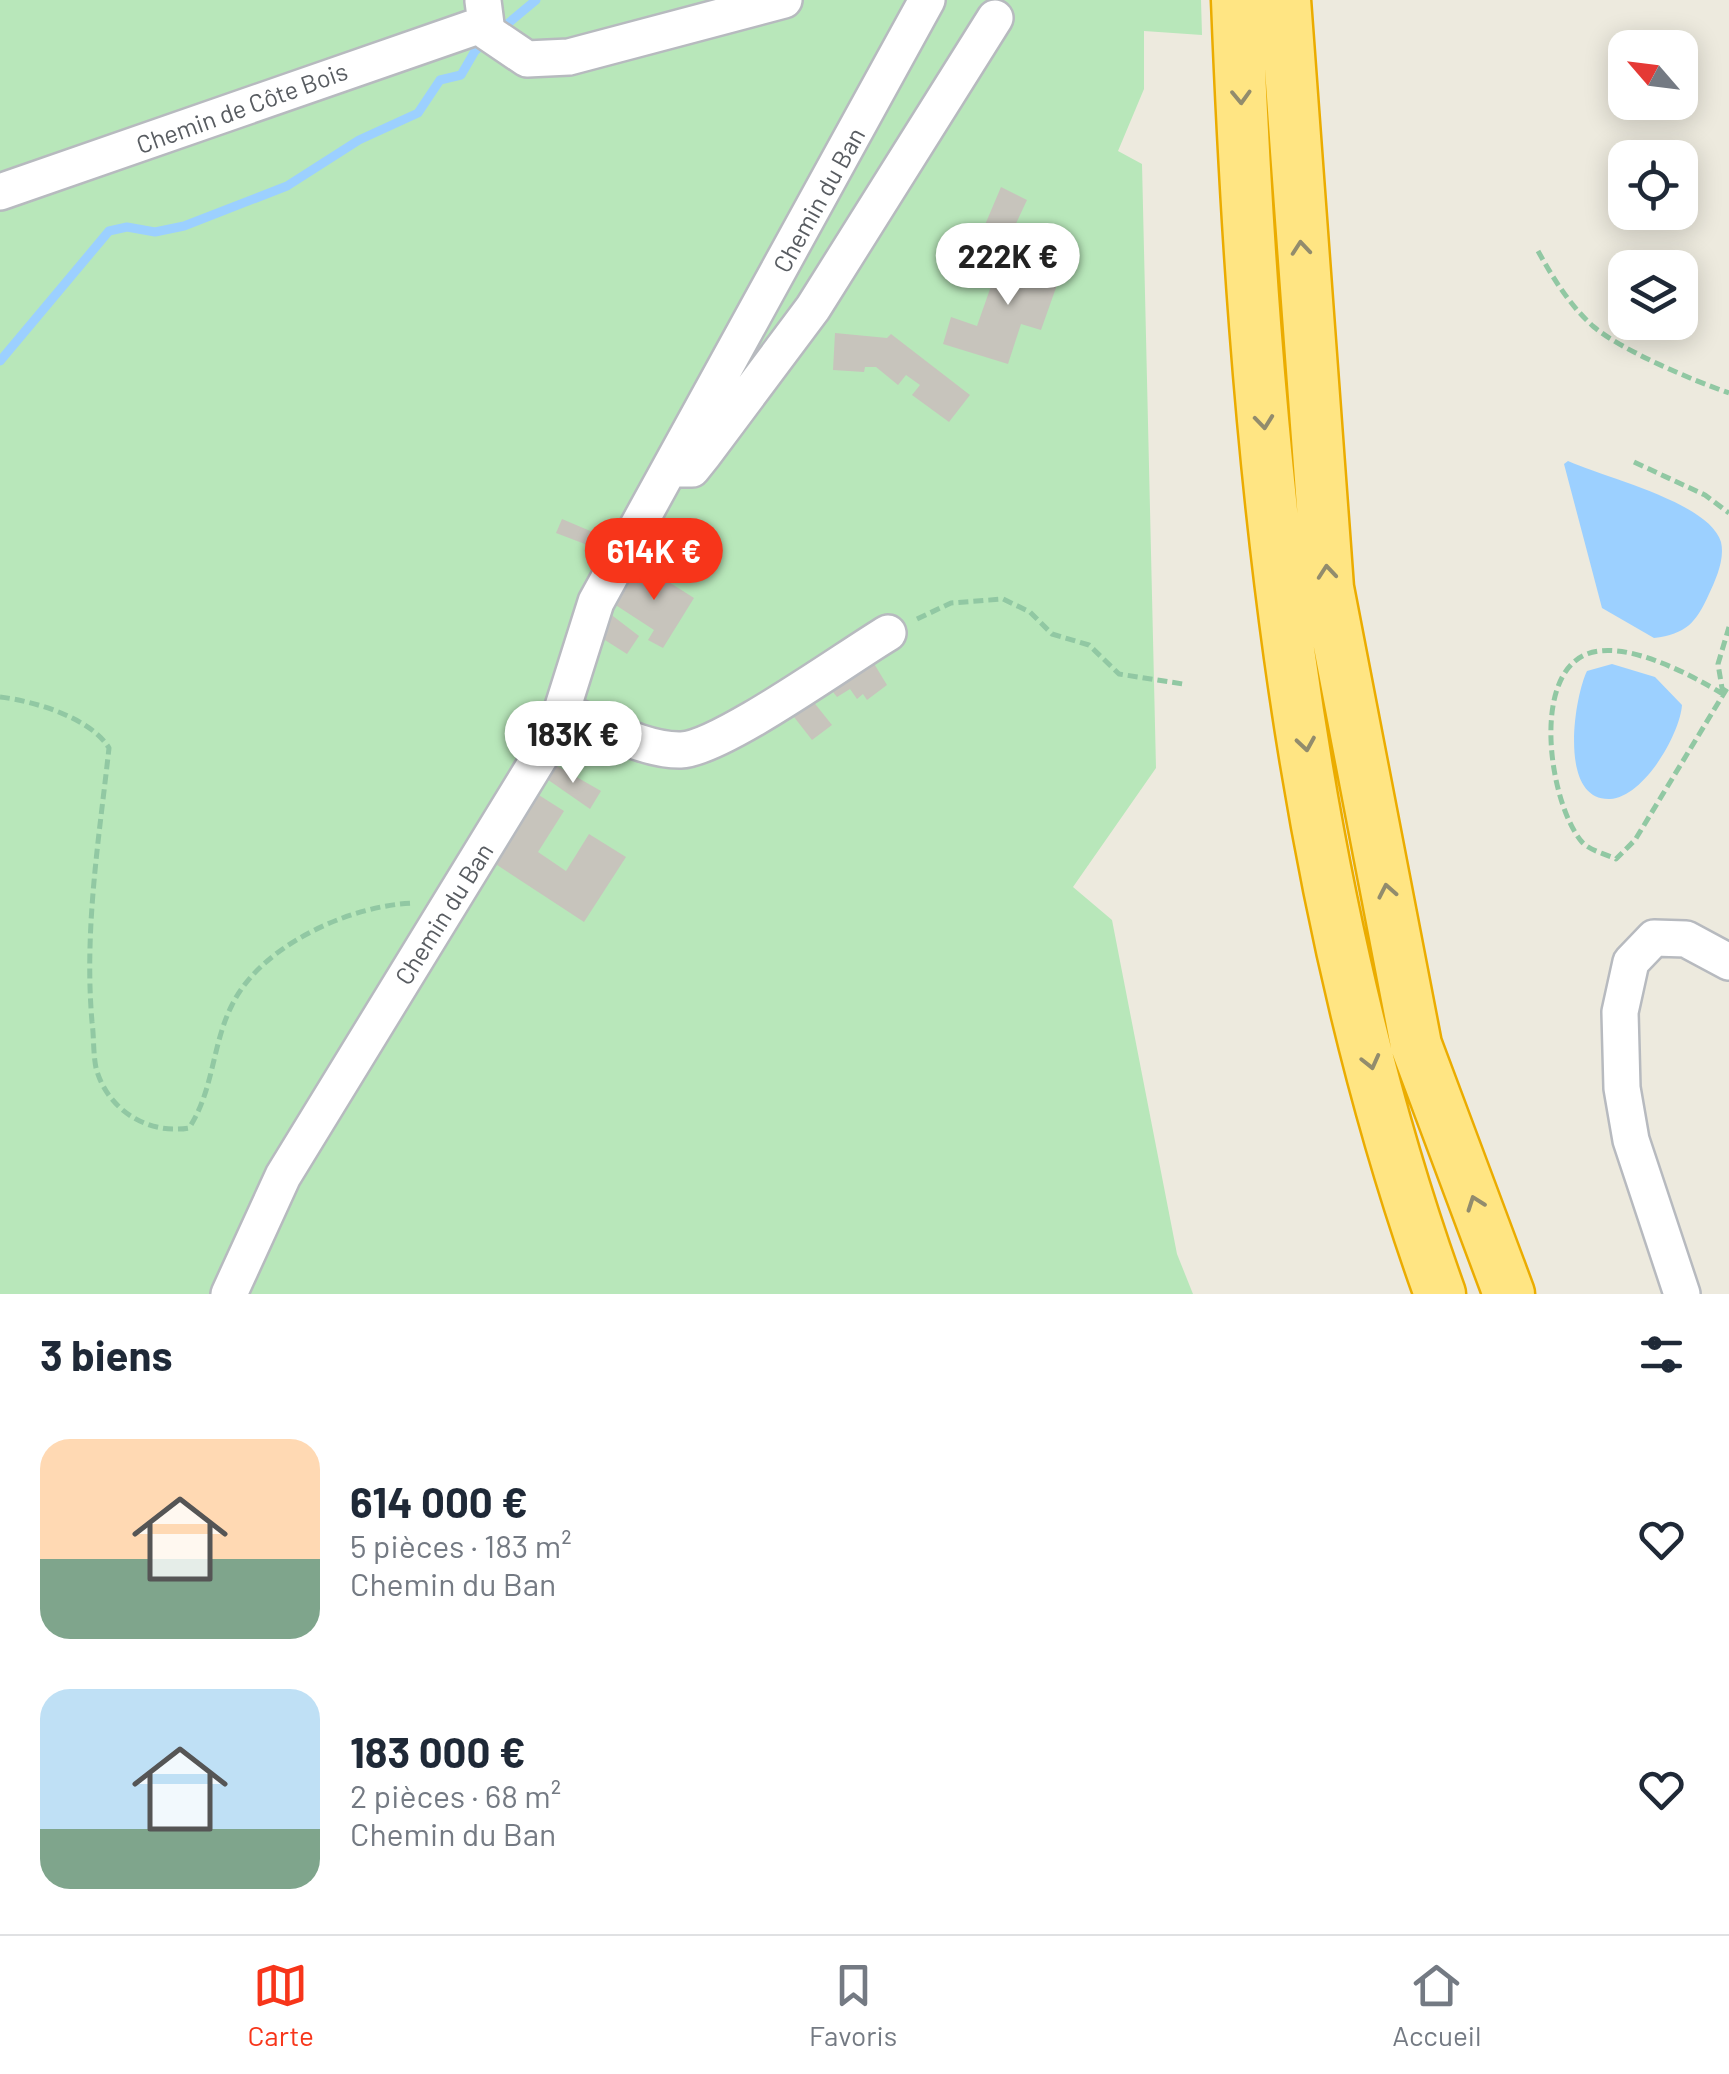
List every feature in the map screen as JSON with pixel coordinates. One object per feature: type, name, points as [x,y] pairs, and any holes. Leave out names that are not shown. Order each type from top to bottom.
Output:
[{"type":"highway","points":[[1236,0],[1259,374],[1276,550],[1314,799],[1382,1106],[1440,1294]]},
{"type":"highway","points":[[1285,0],[1328,588],[1416,1045],[1509,1294]]},
{"type":"street","name":"Chemin de Côte Bois","points":[[0,192],[488,25],[527,59],[569,57],[784,0]]},
{"type":"street","name":"Chemin du Ban","points":[[229,1294],[283,1176],[564,712],[596,602],[927,0]]},
{"type":"street","points":[[673,466],[692,468],[760,384],[832,279],[995,18]]},
{"type":"street","points":[[564,712],[662,747],[696,747],[756,717],[888,633]]},
{"type":"street","points":[[1682,1294],[1631,1140],[1622,1088],[1620,1012],[1632,962],[1654,938],[1686,939],[1729,962]]},
{"type":"path","points":[[1538,251],[1557,286],[1595,328],[1694,380],[1729,393]]},
{"type":"path","points":[[1634,462],[1706,495],[1729,513]]},
{"type":"path","points":[[888,633],[950,603],[1004,599],[1030,612],[1052,634],[1089,645],[1119,674],[1183,684]]},
{"type":"path","points":[[1724,694],[1718,664],[1729,627]]},
{"type":"path","points":[[1724,694],[1686,672],[1618,653],[1588,653],[1567,668],[1555,703],[1550,761],[1562,810],[1584,845],[1616,859],[1635,840],[1729,686]]},
{"type":"path","points":[[0,697],[17,699],[100,732],[109,748],[89,918],[90,992],[96,1068],[111,1100],[136,1120],[168,1131],[188,1128],[204,1106],[230,1008],[244,984],[274,956],[320,929],[354,916],[405,904],[429,903],[445,912]]},
{"type":"green space","points":[[0,0],[1201,0],[1202,35],[1144,31],[1144,89],[1118,151],[1142,164],[1156,768],[1073,887],[1112,920],[1177,1254],[1193,1294],[0,1294]]},
{"type":"water","points":[[1568,461],[1677,503],[1712,528],[1721,542],[1721,562],[1704,604],[1689,625],[1674,634],[1654,638],[1602,608],[1564,464]]},
{"type":"water","points":[[1612,664],[1655,677],[1682,705],[1675,732],[1658,762],[1635,788],[1610,799],[1594,795],[1583,784],[1574,746],[1578,703],[1587,671]]},
{"type":"building","points":[[1001,187],[1027,200],[1004,249],[979,239]]},
{"type":"building","points":[[1008,250],[1063,268],[1041,330],[1021,324],[1008,364],[943,344],[951,317],[977,326],[1003,252]]},
{"type":"building","points":[[835,333],[887,338],[891,334],[970,395],[949,422],[912,395],[920,385],[906,375],[898,385],[876,367],[865,367],[864,372],[833,370]]},
{"type":"building","points":[[562,519],[602,536],[598,549],[556,533]]},
{"type":"building","points":[[639,563],[694,598],[663,648],[648,640],[654,630],[614,604]]},
{"type":"building","points":[[609,613],[639,636],[627,654],[597,635]]},
{"type":"building","points":[[870,657],[887,685],[867,700],[863,694],[857,699],[850,689],[837,697],[826,683]]},
{"type":"building","points":[[808,695],[832,725],[812,740],[787,708]]},
{"type":"building","points":[[552,763],[601,791],[590,809],[544,777]]},
{"type":"building","points":[[534,792],[564,811],[538,852],[566,871],[589,834],[626,857],[584,922],[491,861]]},
{"type":"waterway","points":[[499,31],[536,0]]},
{"type":"waterway","points":[[0,361],[109,231],[127,227],[155,232],[184,226],[287,186],[359,140],[418,113],[440,80],[461,75],[475,51],[487,41]]}]
